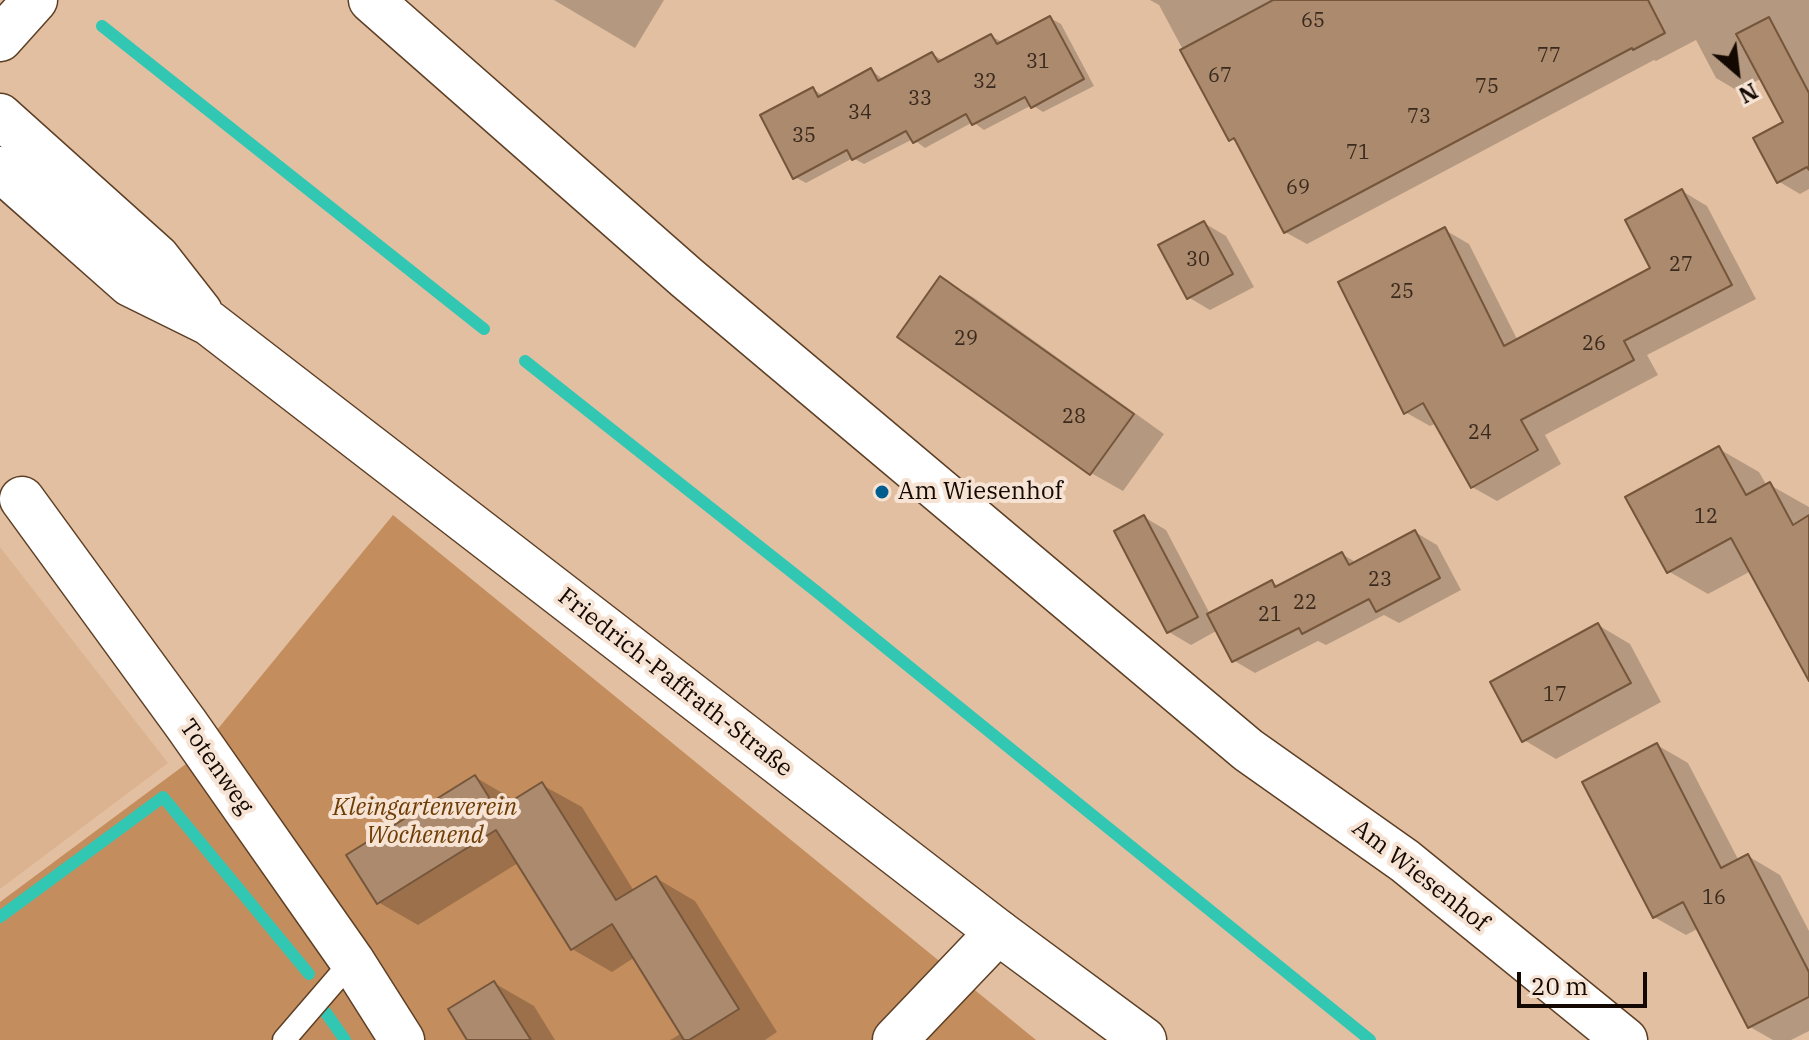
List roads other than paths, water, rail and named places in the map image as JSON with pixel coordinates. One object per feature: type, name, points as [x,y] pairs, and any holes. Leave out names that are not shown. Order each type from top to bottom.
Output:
[{"type":"street","points":[[0,39],[35,0]]},
{"type":"street","name":"Am Wiesenhof","points":[[371,0],[687,278],[1248,750],[1405,861],[1625,1040]]},
{"type":"street","name":"Friedrich-Paffrath-Straße","points":[[0,116],[157,257],[209,323]]},
{"type":"street","name":"Friedrich-Paffrath-Straße","points":[[0,169],[130,284],[209,323],[998,932],[1144,1040]]},
{"type":"street","name":"Totenweg","points":[[22,499],[186,724],[352,961],[402,1040]]},
{"type":"street","points":[[895,1040],[998,932]]},
{"type":"lane","points":[[284,1040],[352,961]]},
{"type":"waterway","points":[[102,26],[484,329]]},
{"type":"waterway","points":[[525,361],[817,592],[1370,1040]]},
{"type":"waterway","points":[[0,917],[163,797],[309,974]]},
{"type":"waterway","points":[[324,1010],[345,1040]]},
{"type":"place","name":"Am Wiesenhof","points":[[882,492]]},
{"type":"park label","name":"Kleingartenverein Wochenend","points":[[425,822]]}]
